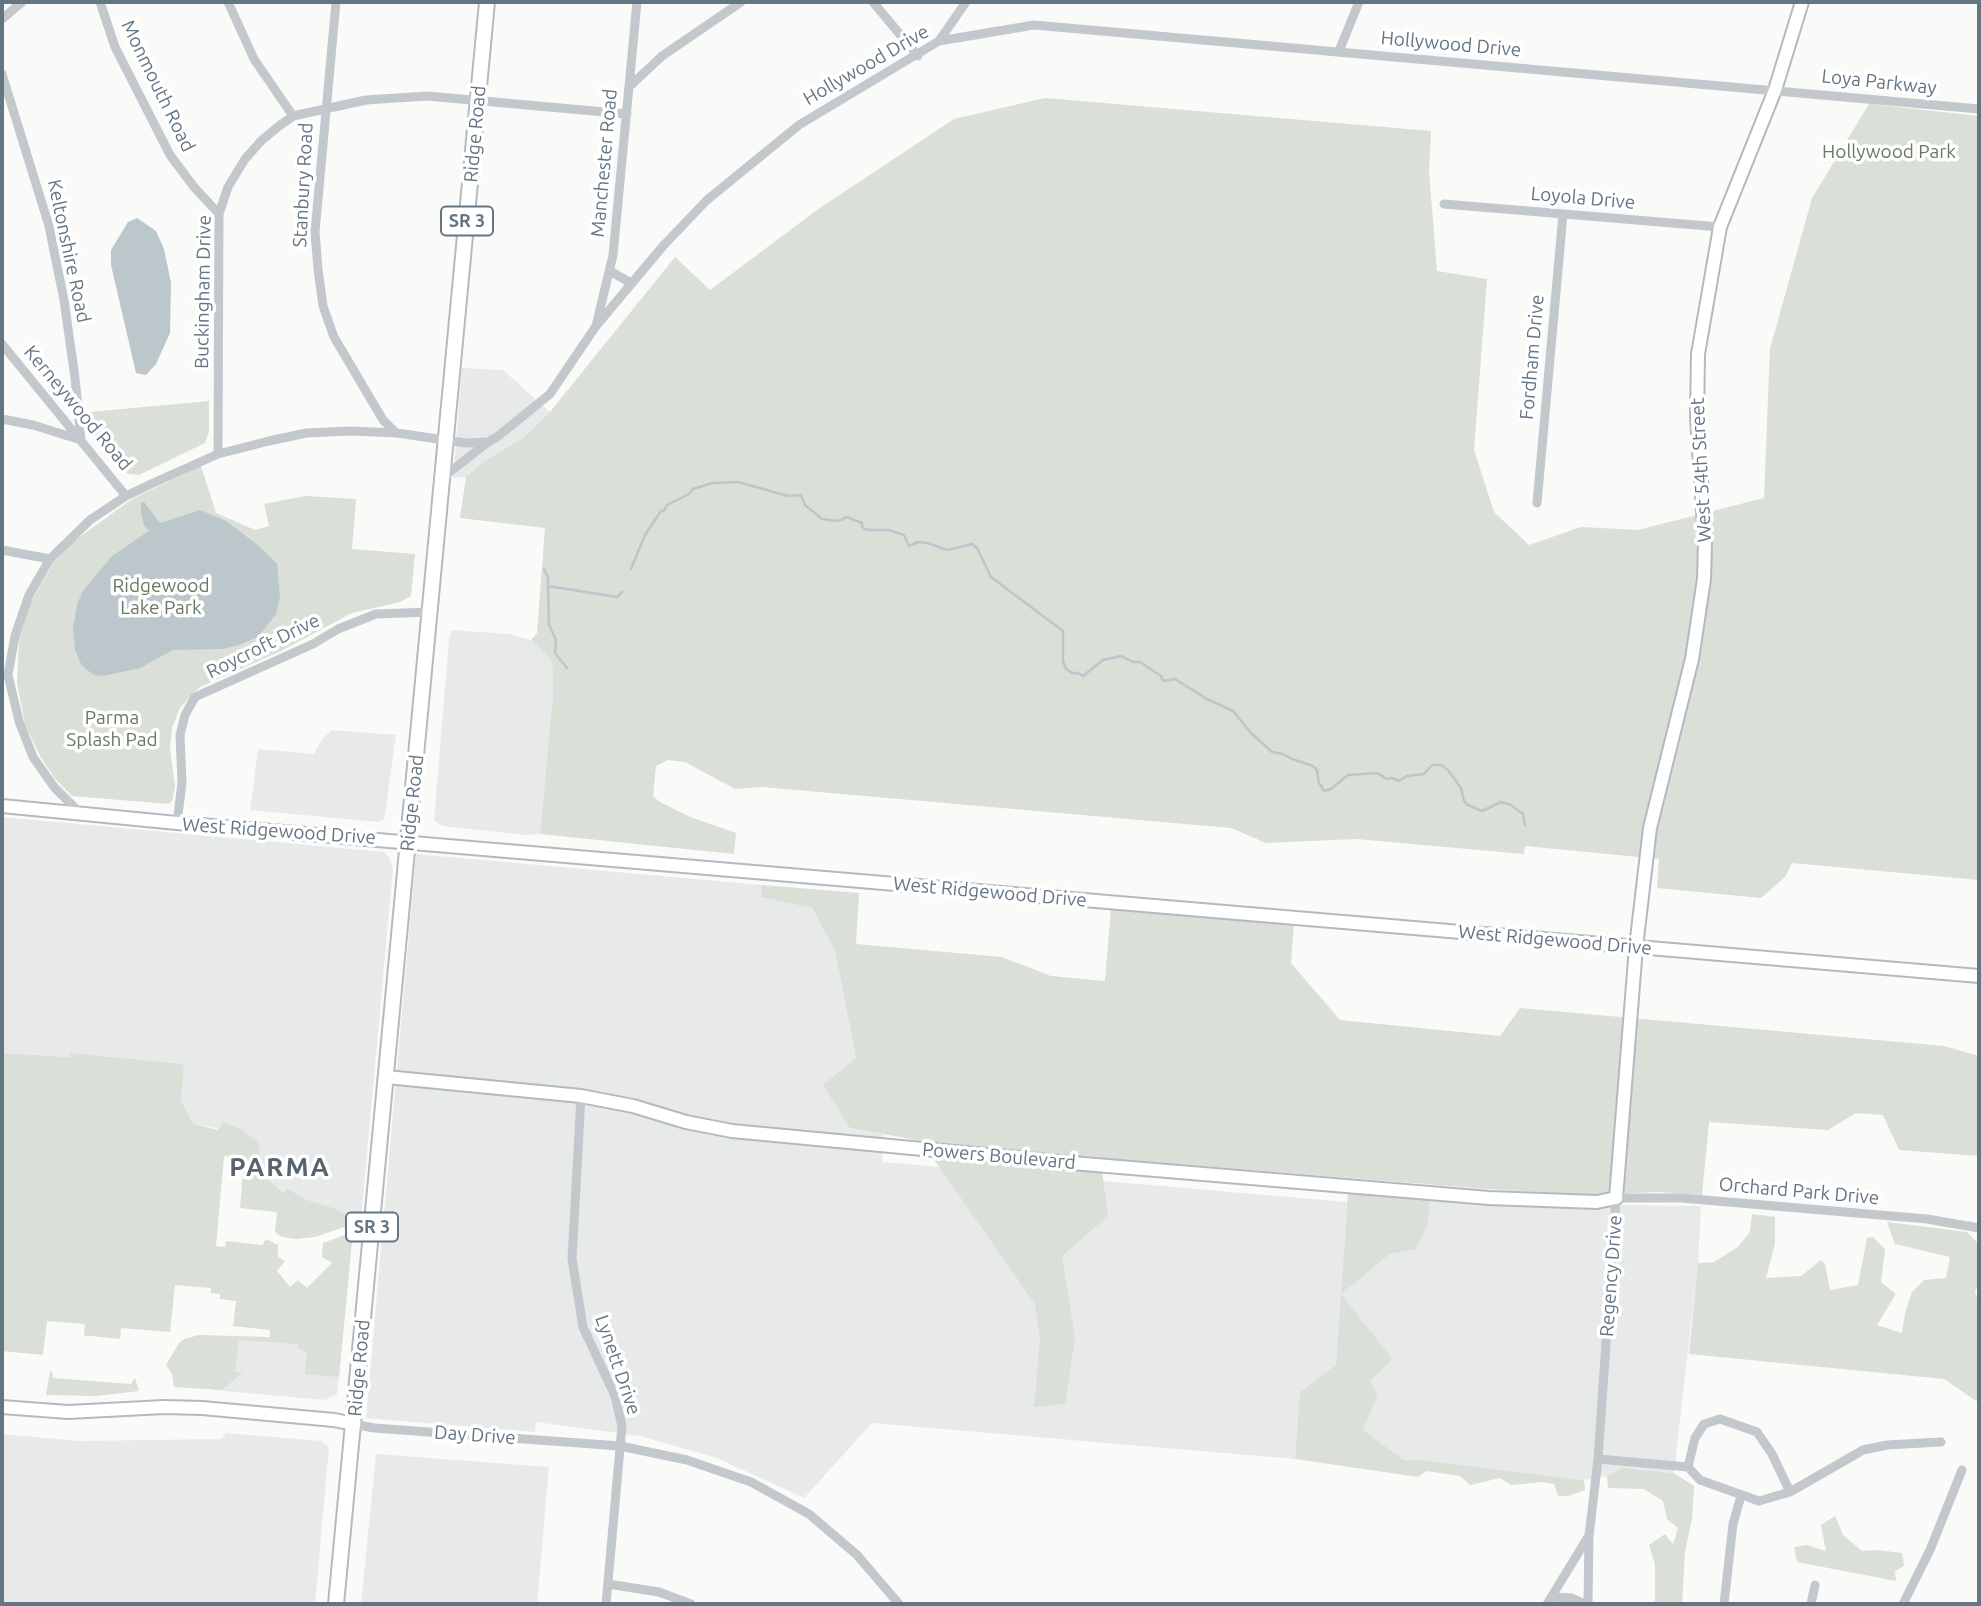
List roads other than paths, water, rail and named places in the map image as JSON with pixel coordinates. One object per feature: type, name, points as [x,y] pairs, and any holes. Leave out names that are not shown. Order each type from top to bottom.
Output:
[{"type":"main road","name":"Ridge Road","points":[[336,1604],[487,2]]},
{"type":"street","points":[[2,19],[22,2]]},
{"type":"street","name":"Monmouth Road","points":[[100,2],[115,47],[170,155],[219,214]]},
{"type":"street","points":[[228,2],[254,59],[293,117]]},
{"type":"street","name":"Stanbury Road","points":[[336,2],[315,232],[323,306],[334,337],[353,373],[386,425],[397,433]]},
{"type":"street","name":"Manchester Road","points":[[596,326],[610,271],[636,2]]},
{"type":"street","points":[[629,86],[662,56],[741,2]]},
{"type":"street","points":[[873,2],[918,56]]},
{"type":"street","points":[[939,41],[967,2]]},
{"type":"street","points":[[1339,51],[1359,2]]},
{"type":"street","name":"West 54th Street","points":[[1636,947],[1650,828],[1692,660],[1702,593],[1706,543],[1697,417],[1698,354],[1720,228],[1775,90],[1802,2]]},
{"type":"street","name":"Hollywood Drive","points":[[442,478],[488,442],[514,426],[550,394],[596,326],[631,283],[707,200],[799,125],[939,41],[1034,25],[1775,90]]},
{"type":"street","name":"Keltonshire Road","points":[[2,74],[49,226],[64,300],[81,440]]},
{"type":"street","name":"Loya Parkway","points":[[1775,90],[1979,109]]},
{"type":"street","name":"Buckingham Drive","points":[[218,454],[219,214],[228,187],[245,159],[261,141],[293,117],[366,100],[427,96],[627,114]]},
{"type":"street","name":"Loyola Drive","points":[[1444,204],[1720,228]]},
{"type":"street","name":"Fordham Drive","points":[[1537,503],[1563,214]]},
{"type":"street","points":[[610,271],[631,283]]},
{"type":"street","name":"Kerneywood Road","points":[[2,344],[126,496]]},
{"type":"street","points":[[2,419],[33,425],[81,440]]},
{"type":"street","points":[[80,813],[54,787],[33,757],[5,674],[29,595],[51,559],[90,520],[126,496],[218,454],[306,433],[351,430],[397,433],[465,443],[488,442]]},
{"type":"street","points":[[2,550],[51,559]]},
{"type":"street","name":"Roycroft Drive","points":[[177,823],[182,783],[180,736],[185,715],[195,697],[313,644],[338,629],[376,614],[431,612]]},
{"type":"street","name":"West Ridgewood Drive","points":[[2,806],[1979,976]]},
{"type":"street","name":"Regency Drive","points":[[1586,1604],[1589,1536],[1598,1459],[1636,947]]},
{"type":"street","name":"Powers Boulevard","points":[[386,1077],[581,1096],[634,1106],[686,1122],[732,1131],[1489,1198],[1597,1202],[1616,1198]]},
{"type":"street","name":"Lynett Drive","points":[[581,1096],[572,1259],[583,1327],[615,1396],[622,1426],[606,1604]]},
{"type":"street","name":"Orchard Park Drive","points":[[1616,1198],[1709,1201],[1927,1219],[1979,1228]]},
{"type":"street","name":"Day Drive","points":[[2,1407],[68,1412],[156,1407],[202,1408],[334,1420],[374,1428],[620,1446],[687,1460],[751,1482],[809,1514],[857,1555],[899,1604]]},
{"type":"street","points":[[1688,1468],[1699,1431],[1704,1424],[1720,1419],[1757,1432],[1772,1454],[1790,1492]]},
{"type":"street","points":[[1598,1459],[1688,1468],[1700,1480],[1759,1501],[1790,1492],[1863,1450],[1887,1444],[1941,1442]]},
{"type":"street","points":[[1903,1604],[1930,1550],[1962,1470]]},
{"type":"street","points":[[1724,1604],[1733,1524],[1741,1496]]},
{"type":"street","points":[[1550,1600],[1589,1536]]},
{"type":"street","points":[[608,1584],[659,1592],[691,1604]]},
{"type":"street","points":[[1811,1604],[1815,1585]]},
{"type":"street","points":[[1550,1600],[1572,1598],[1586,1604]]},
{"type":"waterway","points":[[631,569],[645,535],[661,511],[693,489],[712,483],[738,482],[788,496],[801,495],[805,505],[822,519],[838,521],[847,517],[862,523],[862,527],[867,530],[889,530],[904,535],[909,546],[918,542],[928,543],[947,550],[972,544],[977,548],[991,577],[1063,631],[1063,661],[1066,669],[1083,676],[1103,660],[1121,656],[1133,662],[1140,662],[1161,676],[1163,681],[1175,679],[1233,711],[1251,733],[1272,752],[1313,766],[1324,791],[1331,789],[1348,775],[1377,773],[1387,779],[1399,781],[1407,776],[1424,774],[1432,765],[1441,765],[1461,788],[1464,801],[1468,805],[1482,811],[1501,802],[1511,805],[1523,814],[1525,825]]},
{"type":"waterway","points":[[544,569],[548,586],[617,597],[622,592]]},
{"type":"waterway","points":[[548,586],[549,625],[556,640],[555,653],[567,668]]},
{"type":"district","name":"PARMA","points":[[280,1167]]},
{"type":"park label","name":"Hollywood Park","points":[[1889,152]]},
{"type":"park label","name":"Ridgewood Lake Park","points":[[161,597]]},
{"type":"park label","name":"Parma Splash Pad","points":[[112,729]]}]
